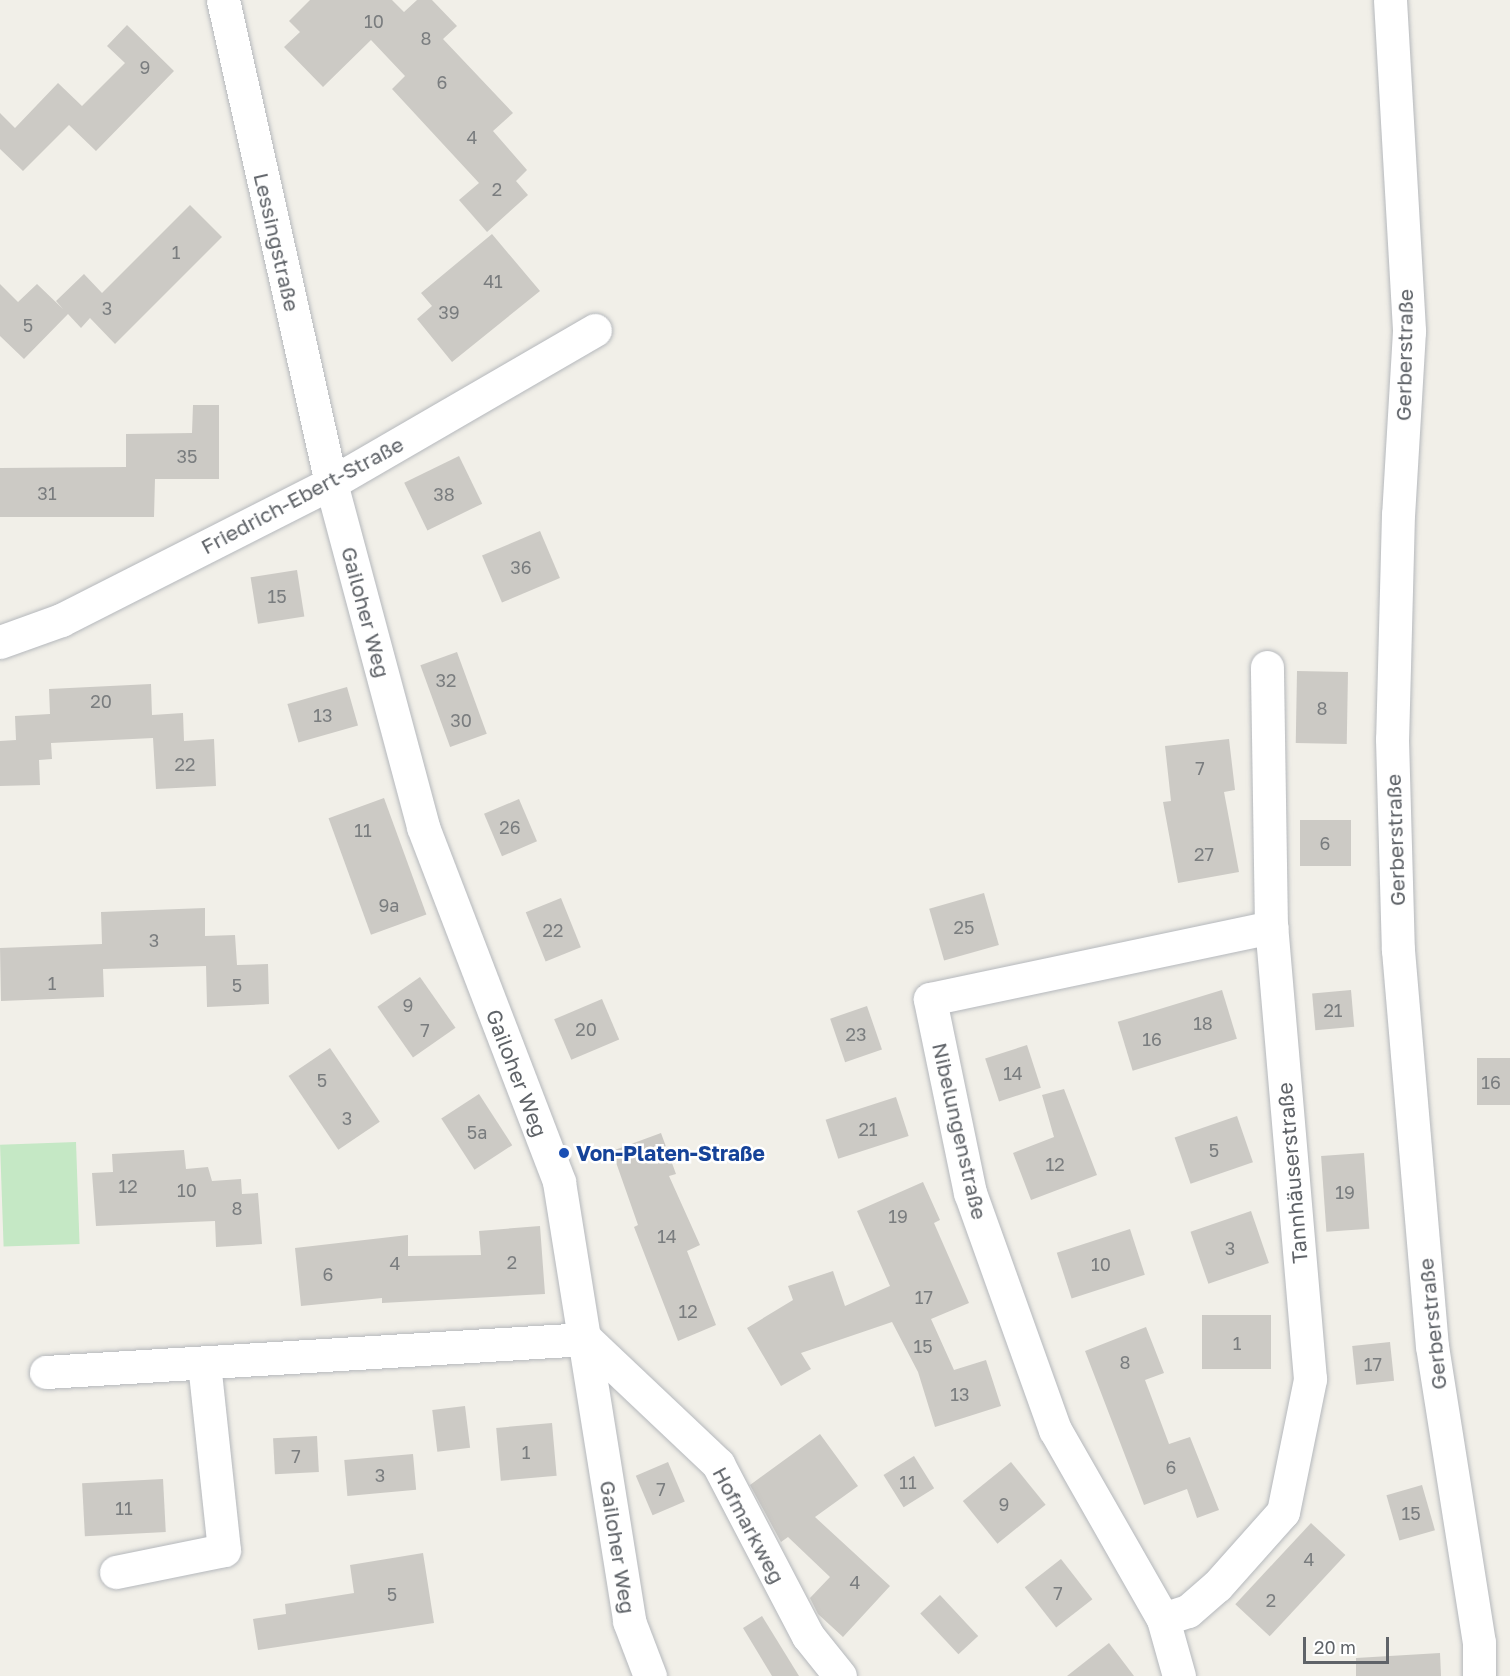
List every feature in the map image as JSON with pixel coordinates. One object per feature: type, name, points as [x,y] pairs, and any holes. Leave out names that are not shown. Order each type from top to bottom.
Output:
[{"type":"street","name":"Lessingstraße","points":[[223,0],[331,483]]},
{"type":"street","name":"Gerberstraße","points":[[1390,0],[1409,331],[1398,514],[1392,739],[1398,950],[1432,1346],[1479,1642],[1479,1676]]},
{"type":"street","name":"Friedrich-Ebert-Straße","points":[[0,642],[61,620],[331,483],[595,330]]},
{"type":"street","name":"Gailoher Weg","points":[[331,483],[423,827],[559,1182],[629,1621],[650,1676]]},
{"type":"street","name":"Tannhäuserstraße","points":[[1163,1619],[1188,1611],[1218,1586],[1283,1512],[1310,1378],[1271,927],[1267,667]]},
{"type":"street","name":"Nibelungenstraße","points":[[1179,1676],[1163,1619],[1055,1430],[970,1193],[930,999],[1271,927]]},
{"type":"street","points":[[46,1372],[586,1340]]},
{"type":"street","name":"Hofmarkweg","points":[[586,1340],[718,1464],[808,1636],[840,1676]]},
{"type":"street","points":[[116,1572],[224,1551],[204,1363]]},
{"type":"green space","points":[[76,1142],[80,1244],[4,1247],[0,1145]]},
{"type":"building","points":[[310,0],[392,0],[404,12],[417,0],[432,0],[457,26],[443,39],[513,113],[493,131],[527,170],[516,181],[528,195],[487,232],[459,200],[479,183],[392,89],[405,76],[371,40],[323,87],[284,47],[300,32],[289,21]]},
{"type":"building","points":[[127,25],[174,71],[96,151],[69,125],[23,171],[0,149],[0,113],[15,128],[58,83],[82,106],[125,63],[107,46]]},
{"type":"building","points":[[190,205],[222,237],[115,344],[90,318],[81,328],[68,314],[24,359],[0,336],[0,284],[18,302],[37,284],[63,309],[56,301],[84,274],[102,293]]},
{"type":"building","points":[[492,234],[540,291],[452,362],[417,319],[432,306],[421,293]]},
{"type":"building","points":[[193,405],[219,405],[219,479],[155,479],[154,517],[0,517],[0,468],[126,467],[126,434],[192,433]]},
{"type":"building","points":[[459,456],[482,504],[427,530],[404,483]]},
{"type":"building","points":[[540,531],[560,578],[502,603],[482,556]]},
{"type":"building","points":[[297,570],[304,616],[258,624],[251,577]]},
{"type":"building","points":[[457,652],[487,734],[450,747],[420,665]]},
{"type":"building","points":[[1297,671],[1348,672],[1347,744],[1296,743]]},
{"type":"building","points":[[151,684],[152,715],[183,713],[184,741],[214,739],[216,786],[156,789],[153,738],[51,743],[52,759],[39,760],[40,785],[0,786],[0,741],[16,740],[15,716],[50,714],[49,689]]},
{"type":"building","points":[[347,687],[358,725],[298,743],[287,704]]},
{"type":"building","points":[[1229,739],[1235,790],[1224,792],[1239,872],[1178,883],[1163,802],[1171,801],[1165,746]]},
{"type":"building","points":[[384,798],[426,915],[371,935],[329,818]]},
{"type":"building","points":[[519,799],[537,841],[502,856],[484,814]]},
{"type":"building","points":[[1300,820],[1351,820],[1351,866],[1300,866]]},
{"type":"building","points":[[984,893],[999,945],[944,961],[929,909]]},
{"type":"building","points":[[561,898],[581,947],[546,961],[526,912]]},
{"type":"building","points":[[205,908],[205,936],[235,935],[237,965],[268,964],[269,1004],[207,1007],[206,966],[103,969],[104,997],[1,1001],[0,948],[102,944],[101,912]]},
{"type":"building","points":[[420,977],[456,1028],[413,1058],[377,1007]]},
{"type":"building","points":[[1222,990],[1237,1039],[1133,1071],[1118,1022]]},
{"type":"building","points":[[1351,990],[1354,1027],[1315,1030],[1312,993]]},
{"type":"building","points":[[602,999],[619,1040],[571,1060],[554,1019]]},
{"type":"building","points":[[867,1006],[882,1049],[845,1062],[830,1019]]},
{"type":"building","points":[[1027,1045],[1041,1088],[999,1101],[985,1059]]},
{"type":"building","points":[[330,1048],[380,1122],[338,1150],[289,1076]]},
{"type":"building","points":[[1477,1058],[1510,1058],[1510,1105],[1477,1105]]},
{"type":"building","points":[[1064,1089],[1097,1175],[1031,1200],[1013,1153],[1054,1137],[1042,1095]]},
{"type":"building","points":[[479,1094],[512,1145],[474,1170],[441,1119]]},
{"type":"building","points":[[896,1097],[909,1136],[838,1159],[826,1120]]},
{"type":"building","points":[[1237,1116],[1253,1162],[1191,1184],[1175,1137]]},
{"type":"building","points":[[661,1133],[676,1174],[669,1176],[700,1245],[687,1251],[716,1325],[678,1341],[634,1227],[638,1225],[612,1151]]},
{"type":"building","points":[[184,1150],[186,1169],[208,1167],[212,1181],[241,1179],[242,1194],[258,1193],[262,1244],[216,1247],[215,1221],[96,1226],[92,1173],[113,1172],[112,1154]]},
{"type":"building","points":[[1364,1153],[1369,1229],[1326,1232],[1321,1156]]},
{"type":"building","points":[[923,1182],[940,1220],[934,1223],[969,1303],[931,1319],[954,1370],[986,1360],[1001,1406],[935,1427],[918,1372],[892,1322],[801,1353],[811,1369],[781,1386],[747,1328],[793,1300],[788,1286],[833,1271],[845,1306],[890,1286],[857,1211]]},
{"type":"building","points":[[1251,1211],[1269,1263],[1208,1284],[1190,1232]]},
{"type":"building","points":[[540,1226],[545,1294],[382,1303],[382,1298],[301,1306],[295,1248],[408,1235],[408,1256],[481,1255],[479,1231]]},
{"type":"building","points":[[1130,1229],[1145,1275],[1072,1298],[1057,1253]]},
{"type":"building","points":[[1202,1315],[1271,1315],[1271,1369],[1202,1369]]},
{"type":"building","points":[[1146,1327],[1164,1373],[1145,1380],[1169,1444],[1190,1437],[1219,1510],[1197,1518],[1187,1489],[1144,1505],[1085,1351]]},
{"type":"building","points":[[1390,1342],[1394,1381],[1356,1385],[1352,1346]]},
{"type":"building","points":[[465,1406],[470,1448],[437,1452],[432,1410]]},
{"type":"building","points":[[552,1423],[557,1476],[501,1481],[496,1428]]},
{"type":"building","points":[[820,1434],[858,1486],[815,1517],[890,1586],[843,1637],[818,1614],[810,1598],[830,1577],[788,1537],[781,1542],[750,1485]]},
{"type":"building","points":[[317,1436],[319,1472],[275,1474],[273,1438]]},
{"type":"building","points":[[413,1454],[416,1490],[347,1496],[344,1460]]},
{"type":"building","points":[[914,1456],[934,1488],[904,1507],[883,1475]]},
{"type":"building","points":[[668,1462],[685,1502],[653,1515],[636,1476]]},
{"type":"building","points":[[1011,1462],[1046,1505],[997,1544],[963,1501]]},
{"type":"building","points":[[163,1479],[166,1532],[85,1536],[82,1483]]},
{"type":"building","points":[[1422,1485],[1435,1530],[1399,1540],[1386,1495]]},
{"type":"building","points":[[1311,1523],[1345,1555],[1270,1636],[1235,1604]]},
{"type":"building","points":[[423,1553],[434,1623],[258,1650],[253,1619],[286,1614],[285,1604],[354,1593],[350,1565]]},
{"type":"building","points":[[1061,1559],[1092,1599],[1056,1628],[1025,1587]]},
{"type":"building","points":[[940,1595],[978,1636],[958,1654],[920,1613]]},
{"type":"building","points":[[762,1616],[799,1676],[772,1676],[743,1628]]},
{"type":"building","points":[[1109,1643],[1134,1676],[1067,1676]]},
{"type":"building","points":[[1440,1653],[1441,1676],[1356,1676],[1356,1658]]},
{"type":"place","name":"Von-Platen-Straße","points":[[564,1153]]}]
